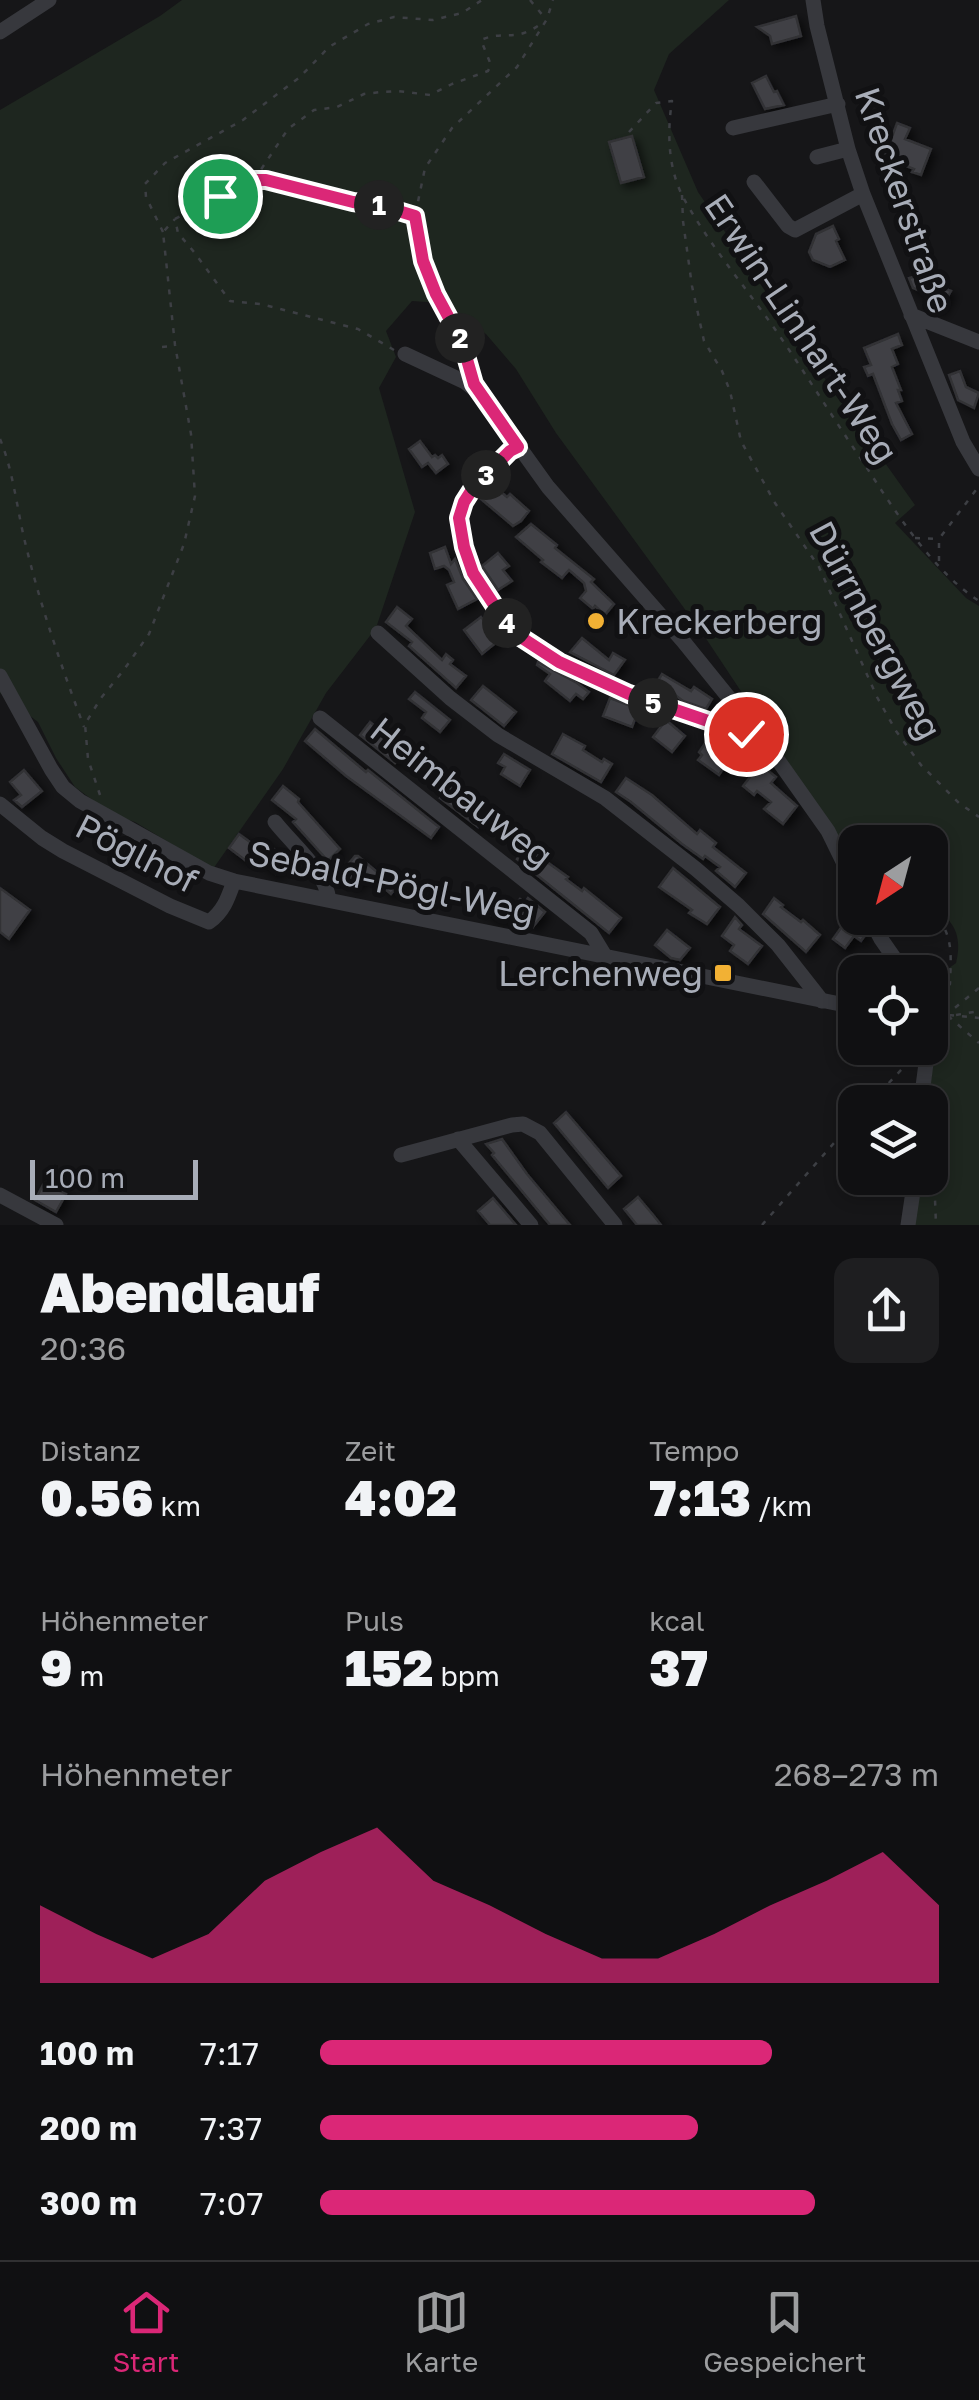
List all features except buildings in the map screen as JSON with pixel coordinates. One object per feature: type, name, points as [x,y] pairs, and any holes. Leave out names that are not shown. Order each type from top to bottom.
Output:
[{"type":"street","points":[[0,32],[49,0]]},
{"type":"street","name":"Kreckerstraße","points":[[812,0],[848,149],[863,194],[963,442],[979,469]]},
{"type":"street","points":[[733,128],[838,104]]},
{"type":"street","points":[[817,157],[848,149]]},
{"type":"street","points":[[754,182],[795,230],[863,194]]},
{"type":"street","points":[[911,315],[979,342]]},
{"type":"street","points":[[405,354],[466,382],[482,395],[580,526],[671,627],[768,746],[838,851]]},
{"type":"street","points":[[518,447],[473,488],[459,518],[473,573],[516,634],[559,662],[629,694],[746,734],[768,746]]},
{"type":"street","points":[[378,633],[498,735],[606,798],[696,869],[778,944],[822,1001]]},
{"type":"street","name":"Sebald-Pögl-Weg","points":[[0,676],[62,787],[209,873],[838,1004]]},
{"type":"street","name":"Heimbauweg","points":[[320,718],[591,933],[605,956]]},
{"type":"street","name":"Pöglhof","points":[[0,804],[73,857],[210,922],[219,915],[234,881]]},
{"type":"street","points":[[275,822],[320,874],[329,900]]},
{"type":"street","points":[[401,1155],[523,1124],[540,1134],[615,1225]]},
{"type":"street","points":[[458,1139],[531,1225]]},
{"type":"street","points":[[0,1195],[56,1225]]},
{"type":"street","points":[[908,1225],[912,1195]]},
{"type":"path","points":[[107,816],[88,759],[85,724],[149,634],[184,544],[194,496],[190,434],[175,346],[163,232],[146,196],[146,184],[166,163],[242,120],[300,76],[330,47],[368,24],[394,17],[434,20],[462,13],[482,0]]},
{"type":"path","points":[[530,0],[546,20]]},
{"type":"path","points":[[482,395],[474,384],[462,342],[423,261],[415,216],[425,168],[452,128],[517,67],[546,20],[553,0]]},
{"type":"path","points":[[163,232],[176,219],[220,196],[245,192],[288,129],[314,110],[337,107],[364,94],[398,91],[430,96],[488,71],[491,65],[480,40],[493,34],[526,34],[546,20]]},
{"type":"path","name":"Erwin-Linhart-Weg","points":[[629,132],[656,103],[672,101],[668,130],[682,195],[904,525],[979,601]]},
{"type":"path","points":[[254,180],[415,216]]},
{"type":"path","name":"Dürrnbergweg","points":[[682,195],[682,221],[704,341],[730,391],[742,441],[775,503],[819,567],[890,720],[920,765],[979,817]]},
{"type":"path","points":[[176,219],[178,233],[230,301],[261,304],[358,330],[405,354]]},
{"type":"path","points":[[162,347],[175,346]]},
{"type":"path","points":[[0,439],[27,551],[86,733]]},
{"type":"path","points":[[940,565],[939,539],[979,486]]},
{"type":"path","points":[[916,538],[939,539]]},
{"type":"path","points":[[948,935],[952,945],[948,986]]},
{"type":"path","points":[[948,1010],[979,988]]},
{"type":"path","points":[[948,1016],[979,1010]]},
{"type":"path","points":[[948,1018],[979,1018]]},
{"type":"path","points":[[948,1025],[979,1043]]},
{"type":"path","points":[[888,1085],[908,1065]]},
{"type":"path","points":[[762,1225],[838,1138]]},
{"type":"path","points":[[935,1195],[936,1225]]},
{"type":"shaded area","points":[[182,0],[729,0],[669,54],[654,90],[698,192],[915,505],[895,523],[966,598],[979,606],[979,1225],[912,1225],[916,1195],[948,1195],[948,1085],[928,1085],[932,1065],[948,1065],[948,969],[956,963],[958,953],[957,936],[948,920],[948,825],[838,825],[838,838],[703,634],[556,433],[516,369],[486,334],[442,303],[412,301],[386,331],[396,357],[379,388],[415,512],[376,628],[326,693],[283,769],[213,869],[135,822],[113,815],[75,787],[38,722],[0,693],[0,110]]},
{"type":"place","name":"Kreckerberg","points":[[596,621]]},
{"type":"place","name":"Lerchenweg","points":[[723,973]]},
{"type":"route","points":[[220,196],[245,192],[254,180],[266,180],[415,216],[423,261],[462,342],[474,384],[518,447],[473,488],[464,502],[459,518],[473,573],[516,634],[559,662],[629,694],[746,734]]}]
